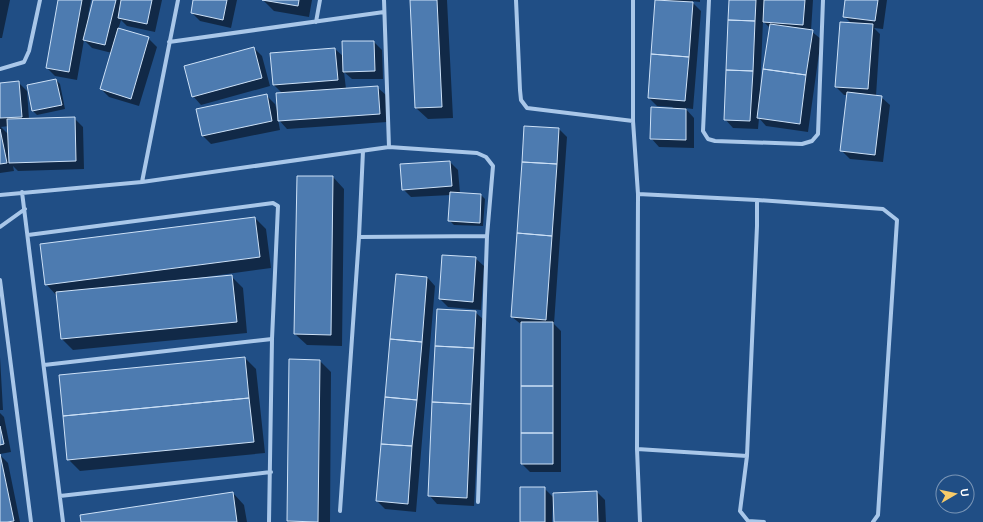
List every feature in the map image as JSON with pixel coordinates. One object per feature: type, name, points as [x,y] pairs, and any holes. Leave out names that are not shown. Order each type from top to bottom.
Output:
[{"type":"street","points":[[0,69],[24,62],[30,50],[40,0]]},
{"type":"street","points":[[142,182],[178,0]]},
{"type":"street","points":[[316,22],[320,0]]},
{"type":"street","points":[[384,0],[389,148]]},
{"type":"street","points":[[516,0],[521,100],[527,108],[633,121]]},
{"type":"street","points":[[633,0],[633,121],[638,194],[637,449],[640,522]]},
{"type":"street","points":[[709,0],[703,131],[708,139],[715,141],[802,144],[812,141],[818,134],[823,0]]},
{"type":"street","points":[[169,42],[384,12]]},
{"type":"street","points":[[0,195],[142,182],[389,148],[477,154],[486,157],[493,166],[487,236],[478,502]]},
{"type":"street","points":[[340,511],[359,237],[363,151]]},
{"type":"street","points":[[22,192],[63,522]]},
{"type":"street","points":[[638,194],[757,200],[883,209],[897,220],[878,515],[873,522]]},
{"type":"street","points":[[757,200],[747,456],[740,511],[748,521],[764,522]]},
{"type":"street","points":[[28,235],[273,203],[278,206],[272,339],[269,522]]},
{"type":"street","points":[[0,227],[25,209]]},
{"type":"street","points":[[359,237],[487,236]]},
{"type":"street","points":[[0,280],[31,522]]},
{"type":"street","points":[[44,365],[272,339]]},
{"type":"street","points":[[637,449],[747,456]]},
{"type":"street","points":[[60,496],[271,472]]},
{"type":"building","points":[[58,0],[82,0],[69,72],[46,68]]},
{"type":"building","points":[[93,0],[116,0],[105,45],[83,40]]},
{"type":"building","points":[[121,0],[152,0],[147,24],[118,18]]},
{"type":"building","points":[[193,0],[227,0],[223,20],[191,13]]},
{"type":"building","points":[[262,0],[299,0],[298,6]]},
{"type":"building","points":[[410,0],[437,0],[442,107],[415,108]]},
{"type":"building","points":[[655,0],[693,2],[689,57],[651,54]]},
{"type":"building","points":[[729,0],[756,0],[755,21],[728,20]]},
{"type":"building","points":[[764,0],[805,0],[803,25],[763,22]]},
{"type":"building","points":[[845,0],[878,0],[875,21],[843,17]]},
{"type":"building","points":[[728,20],[755,21],[753,71],[726,70]]},
{"type":"building","points":[[840,22],[873,24],[868,89],[835,87]]},
{"type":"building","points":[[770,24],[813,30],[806,75],[763,69]]},
{"type":"building","points":[[118,28],[149,37],[131,99],[100,89]]},
{"type":"building","points":[[342,41],[374,41],[375,71],[343,72]]},
{"type":"building","points":[[254,47],[262,78],[192,97],[184,66]]},
{"type":"building","points":[[335,48],[338,80],[273,85],[270,53]]},
{"type":"building","points":[[651,54],[689,57],[685,101],[648,98]]},
{"type":"building","points":[[763,69],[806,75],[800,124],[757,118]]},
{"type":"building","points":[[726,70],[753,71],[750,121],[724,120]]},
{"type":"building","points":[[56,79],[62,105],[32,111],[27,85]]},
{"type":"building","points":[[19,81],[22,117],[0,118],[0,83]]},
{"type":"building","points":[[378,86],[380,114],[278,121],[276,93]]},
{"type":"building","points":[[847,92],[882,96],[875,155],[840,151]]},
{"type":"building","points":[[267,94],[272,121],[202,136],[196,109]]},
{"type":"building","points":[[651,107],[686,109],[686,140],[650,139]]},
{"type":"building","points":[[75,117],[76,161],[9,163],[7,119]]},
{"type":"building","points":[[524,126],[559,128],[557,164],[522,162]]},
{"type":"building","points":[[0,129],[7,163],[0,164]]},
{"type":"building","points":[[450,161],[452,186],[402,190],[400,164]]},
{"type":"building","points":[[522,162],[557,164],[552,236],[517,233]]},
{"type":"building","points":[[297,176],[333,176],[331,335],[294,334]]},
{"type":"building","points":[[450,192],[481,194],[480,223],[448,221]]},
{"type":"building","points":[[255,217],[260,257],[45,285],[40,244]]},
{"type":"building","points":[[517,233],[552,236],[546,320],[511,317]]},
{"type":"building","points":[[442,255],[476,257],[473,302],[439,299]]},
{"type":"building","points":[[396,274],[427,277],[422,342],[390,339]]},
{"type":"building","points":[[232,275],[237,322],[61,339],[56,292]]},
{"type":"building","points":[[437,309],[476,311],[474,348],[435,346]]},
{"type":"building","points":[[521,322],[553,322],[553,386],[521,386]]},
{"type":"building","points":[[390,339],[422,342],[417,400],[385,397]]},
{"type":"building","points":[[435,346],[474,348],[471,404],[432,402]]},
{"type":"building","points":[[245,357],[249,398],[63,416],[59,375]]},
{"type":"building","points":[[289,359],[320,360],[318,522],[287,521]]},
{"type":"building","points":[[521,386],[553,386],[553,433],[521,433]]},
{"type":"building","points":[[385,397],[417,400],[412,446],[381,444]]},
{"type":"building","points":[[249,398],[254,442],[67,460],[63,416]]},
{"type":"building","points":[[432,402],[471,404],[467,498],[428,496]]},
{"type":"building","points":[[0,426],[4,444],[0,445]]},
{"type":"building","points":[[521,433],[553,433],[553,464],[521,464]]},
{"type":"building","points":[[381,444],[412,446],[408,504],[376,501]]},
{"type":"building","points":[[0,454],[14,521],[0,522]]},
{"type":"building","points":[[520,487],[545,487],[545,522],[520,522]]},
{"type":"building","points":[[597,491],[598,522],[554,522],[553,493]]},
{"type":"building","points":[[233,492],[237,522],[81,522],[80,515]]}]
